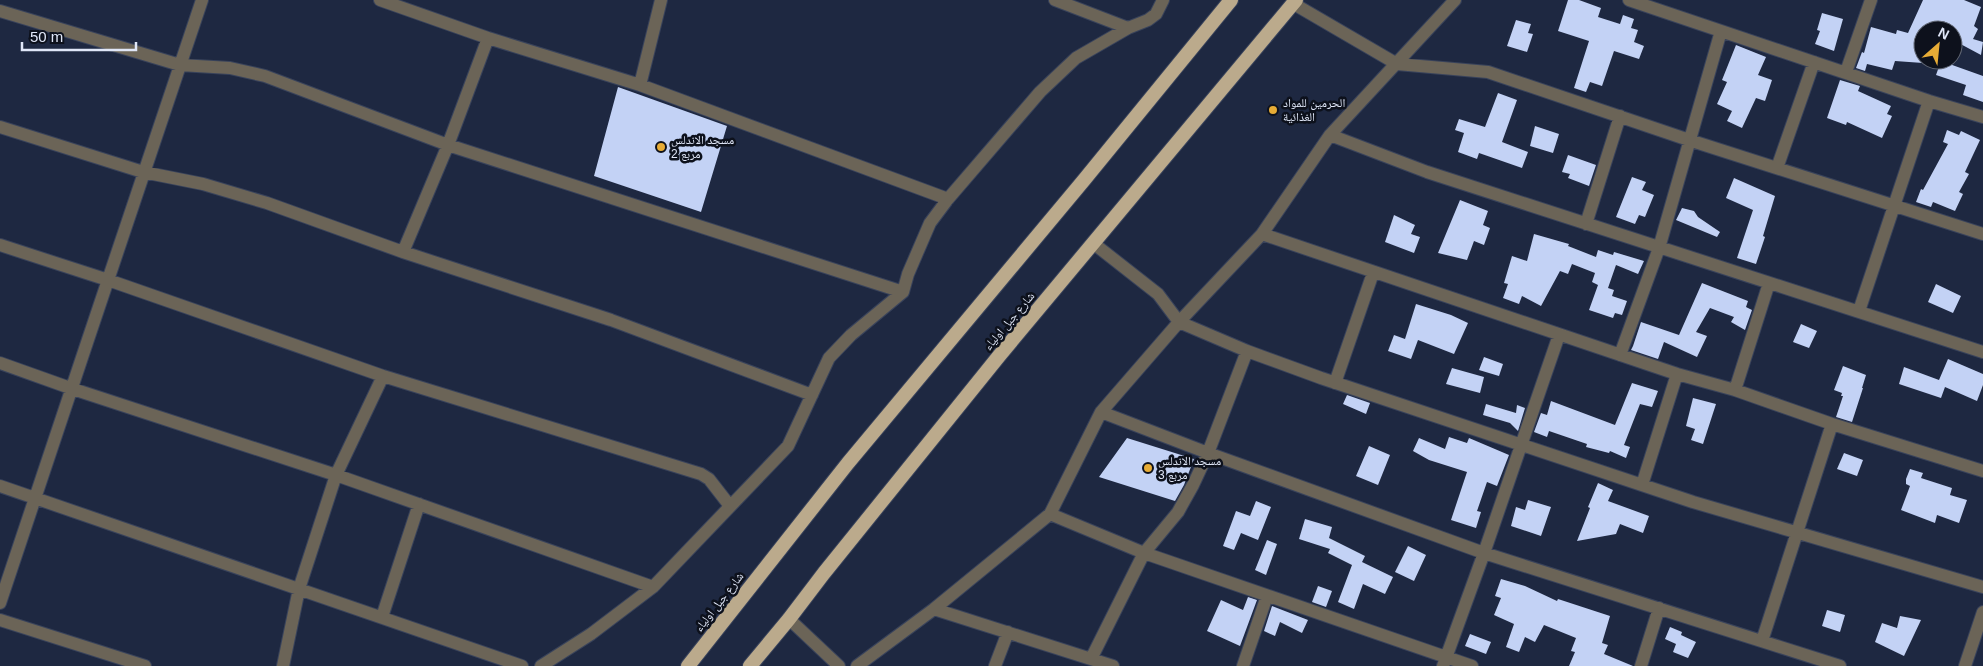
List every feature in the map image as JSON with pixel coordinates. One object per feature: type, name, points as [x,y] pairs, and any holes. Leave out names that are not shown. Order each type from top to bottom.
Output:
[{"type":"highway","name":"شارع جبل اولياء","points":[[688,666],[848,463],[1231,0]]},
{"type":"highway","name":"شارع جبل اولياء","points":[[750,666],[999,356],[1295,2]]},
{"type":"street","points":[[0,603],[73,389],[142,172],[202,0]]},
{"type":"street","points":[[380,0],[488,38],[640,85],[948,199]]},
{"type":"street","points":[[640,85],[661,0]]},
{"type":"street","points":[[1055,0],[1128,28]]},
{"type":"street","points":[[541,666],[591,634],[653,587],[788,446],[829,358],[851,335],[903,292],[908,274],[930,223],[948,199],[1040,92],[1076,58],[1128,28],[1148,20],[1156,14],[1163,0]]},
{"type":"street","points":[[857,666],[934,609],[1050,514],[1101,412],[1179,322],[1262,234],[1330,135],[1455,0]]},
{"type":"street","points":[[1629,0],[1663,6],[1721,31],[1929,101],[1983,117]]},
{"type":"street","points":[[1846,72],[1871,0]]},
{"type":"street","points":[[1295,2],[1397,64],[1488,72],[1689,140],[1983,234]]},
{"type":"street","points":[[0,11],[180,65],[230,68],[265,76],[448,145],[903,292]]},
{"type":"street","points":[[1620,355],[1659,248],[1721,31]]},
{"type":"street","points":[[403,252],[448,145],[488,38]]},
{"type":"street","points":[[1777,168],[1814,62]]},
{"type":"street","points":[[1859,311],[1929,101]]},
{"type":"street","points":[[1586,224],[1620,116]]},
{"type":"street","points":[[0,127],[142,172],[203,184],[267,203],[403,252],[611,320],[812,395]]},
{"type":"street","points":[[1330,135],[1427,172],[1983,352]]},
{"type":"street","points":[[1262,234],[1677,374],[1735,390],[1832,424],[1983,471]]},
{"type":"street","points":[[1093,243],[1158,294],[1179,322],[1247,351],[1521,446],[1642,485],[1797,534],[1983,587]]},
{"type":"street","points":[[0,245],[108,280],[383,376],[700,474],[709,479],[730,506]]},
{"type":"street","points":[[1336,383],[1373,272]]},
{"type":"street","points":[[1735,390],[1769,283]]},
{"type":"street","points":[[1445,662],[1559,334]]},
{"type":"street","points":[[1092,659],[1144,553],[1178,512],[1208,453],[1247,351]]},
{"type":"street","points":[[0,363],[73,389],[336,475],[653,587]]},
{"type":"street","points":[[1642,485],[1677,374]]},
{"type":"street","points":[[284,666],[299,589],[336,475],[383,376]]},
{"type":"street","points":[[1101,412],[1208,453],[1484,553],[1840,666]]},
{"type":"street","points":[[1762,641],[1832,424]]},
{"type":"street","points":[[0,486],[522,666]]},
{"type":"street","points":[[382,618],[419,504]]},
{"type":"street","points":[[1050,514],[1144,553],[1445,662],[1472,666]]},
{"type":"street","points":[[1243,666],[1267,596]]},
{"type":"street","points":[[1641,666],[1659,608]]},
{"type":"street","points":[[934,609],[1113,666]]},
{"type":"street","points":[[1965,666],[1980,633],[1983,612]]},
{"type":"street","points":[[789,619],[839,666]]},
{"type":"street","points":[[0,620],[145,666]]},
{"type":"street","points":[[995,666],[1008,632]]},
{"type":"building","points":[[1568,0],[1579,0],[1601,8],[1598,17],[1620,24],[1623,15],[1634,19],[1631,28],[1638,30],[1634,42],[1644,46],[1639,59],[1614,51],[1602,86],[1590,82],[1586,92],[1574,88],[1589,41],[1558,31]]},
{"type":"building","points":[[1923,0],[1964,0],[1981,7],[1974,26],[1978,29],[1973,39],[1983,42],[1981,55],[1963,45],[1963,20],[1914,20]]},
{"type":"building","points":[[1822,13],[1843,19],[1834,51],[1815,44],[1820,31],[1817,30]]},
{"type":"building","points":[[1516,20],[1531,24],[1528,33],[1533,34],[1527,52],[1507,46]]},
{"type":"building","points":[[1913,22],[1913,62],[1895,61],[1892,70],[1867,64],[1865,71],[1856,68],[1862,52],[1864,53],[1871,27],[1896,34],[1897,30],[1908,33]]},
{"type":"building","points":[[1736,45],[1766,57],[1758,75],[1772,80],[1765,101],[1756,98],[1742,128],[1727,121],[1732,111],[1717,104],[1727,82],[1722,80]]},
{"type":"building","points":[[1963,69],[1983,76],[1983,102],[1963,95],[1966,85],[1936,75],[1938,70]]},
{"type":"building","points":[[1840,80],[1860,86],[1858,91],[1891,106],[1887,114],[1892,116],[1882,138],[1847,122],[1846,125],[1827,118]]},
{"type":"building","name":"مسجد الاندلس مربع 2","points":[[618,87],[727,126],[701,212],[594,176]]},
{"type":"building","points":[[1498,93],[1517,100],[1502,142],[1528,152],[1522,168],[1479,153],[1477,159],[1458,152],[1464,133],[1455,130],[1459,119],[1485,127]]},
{"type":"building","points":[[1535,126],[1559,134],[1553,153],[1530,146]]},
{"type":"building","points":[[1947,130],[1959,135],[1961,131],[1980,140],[1965,172],[1969,174],[1959,192],[1963,194],[1955,211],[1933,202],[1931,207],[1916,202],[1921,189],[1923,190],[1948,144],[1943,142]]},
{"type":"building","points":[[1568,155],[1596,165],[1589,186],[1568,178],[1570,174],[1562,172]]},
{"type":"building","points":[[1632,177],[1646,182],[1642,190],[1654,195],[1645,217],[1639,215],[1635,224],[1616,217]]},
{"type":"building","points":[[1734,178],[1775,196],[1756,264],[1737,258],[1753,210],[1726,198]]},
{"type":"building","points":[[1460,200],[1488,211],[1483,225],[1490,228],[1484,245],[1474,241],[1467,260],[1438,253]]},
{"type":"building","points":[[1682,208],[1694,211],[1698,217],[1720,232],[1717,237],[1676,220]]},
{"type":"building","points":[[1394,215],[1415,225],[1411,234],[1420,237],[1414,253],[1385,242]]},
{"type":"building","points":[[1534,234],[1569,244],[1568,246],[1596,257],[1598,250],[1613,255],[1614,252],[1644,261],[1638,274],[1616,265],[1608,288],[1614,290],[1612,296],[1627,301],[1622,315],[1615,313],[1613,318],[1589,310],[1598,285],[1592,282],[1595,273],[1572,264],[1568,274],[1560,271],[1541,306],[1522,296],[1519,304],[1503,298],[1508,284],[1504,283],[1512,256],[1527,261]]},
{"type":"building","points":[[1702,283],[1748,301],[1746,307],[1752,310],[1745,330],[1731,322],[1734,317],[1710,308],[1696,332],[1707,336],[1697,357],[1664,342],[1658,359],[1631,350],[1641,322],[1679,335]]},
{"type":"building","points":[[1936,284],[1961,296],[1953,313],[1928,302]]},
{"type":"building","points":[[1416,304],[1451,315],[1468,323],[1454,354],[1418,340],[1411,359],[1388,351],[1394,335],[1405,339]]},
{"type":"building","points":[[1801,324],[1817,331],[1809,348],[1793,342]]},
{"type":"building","points":[[1484,357],[1503,364],[1499,376],[1479,370]]},
{"type":"building","points":[[1948,359],[1983,374],[1983,385],[1977,401],[1945,387],[1941,398],[1899,384],[1904,367],[1939,380]]},
{"type":"building","points":[[1843,366],[1866,375],[1852,422],[1836,417],[1843,396],[1841,396],[1842,393],[1834,390]]},
{"type":"building","points":[[1452,368],[1484,377],[1480,393],[1446,384]]},
{"type":"building","points":[[1632,383],[1658,391],[1652,407],[1640,404],[1624,445],[1630,447],[1626,458],[1610,451],[1609,453],[1586,447],[1587,444],[1549,431],[1547,437],[1534,432],[1541,413],[1547,415],[1551,401],[1615,425]]},
{"type":"building","points":[[1347,395],[1370,403],[1366,414],[1343,404]]},
{"type":"building","points":[[1693,398],[1716,404],[1703,444],[1691,440],[1695,429],[1686,426]]},
{"type":"building","points":[[1486,404],[1516,413],[1517,405],[1525,408],[1518,431],[1510,423],[1483,415]]},
{"type":"building","points":[[1449,437],[1467,443],[1469,438],[1509,455],[1497,486],[1487,482],[1477,511],[1481,512],[1476,528],[1451,520],[1467,472],[1429,460],[1413,451],[1419,438],[1445,449]]},
{"type":"building","name":"مسجد الاندلس مربع 3","points":[[1127,438],[1194,459],[1184,485],[1175,501],[1099,477]]},
{"type":"building","points":[[1369,446],[1390,455],[1378,485],[1356,476]]},
{"type":"building","points":[[1844,453],[1863,460],[1857,476],[1837,469]]},
{"type":"building","points":[[1910,469],[1923,473],[1921,478],[1952,488],[1950,495],[1967,500],[1959,523],[1937,515],[1935,523],[1901,510],[1910,486],[1906,484],[1906,479]]},
{"type":"building","points":[[1598,483],[1613,490],[1608,501],[1649,516],[1643,533],[1620,524],[1616,534],[1577,541]]},
{"type":"building","points":[[1528,500],[1551,507],[1541,536],[1511,526],[1516,507],[1525,510]]},
{"type":"building","points":[[1256,501],[1271,507],[1258,540],[1241,533],[1234,550],[1223,546],[1236,511],[1250,516]]},
{"type":"building","points":[[1305,519],[1332,527],[1329,538],[1365,556],[1362,562],[1393,577],[1385,594],[1363,584],[1354,609],[1338,602],[1352,565],[1328,553],[1330,549],[1299,539]]},
{"type":"building","points":[[1267,540],[1277,544],[1266,575],[1255,570]]},
{"type":"building","points":[[1408,546],[1426,555],[1414,581],[1395,572]]},
{"type":"building","points":[[1501,579],[1525,586],[1557,601],[1558,599],[1610,616],[1602,643],[1608,645],[1604,654],[1633,666],[1569,666],[1575,652],[1571,651],[1576,638],[1544,625],[1535,642],[1525,637],[1519,652],[1506,647],[1514,624],[1494,615],[1501,598],[1495,596]]},
{"type":"building","points":[[1318,586],[1332,591],[1326,607],[1312,602]]},
{"type":"building","points":[[1248,597],[1257,600],[1240,646],[1207,631],[1221,600],[1243,610]]},
{"type":"building","points":[[1272,606],[1308,620],[1302,633],[1280,622],[1275,636],[1264,631]]},
{"type":"building","points":[[1827,610],[1845,615],[1840,632],[1822,626]]},
{"type":"building","points":[[1900,616],[1921,620],[1904,656],[1875,642],[1882,623],[1897,628]]},
{"type":"building","points":[[1670,627],[1682,632],[1681,635],[1696,642],[1688,658],[1673,652],[1676,644],[1665,639]]},
{"type":"building","points":[[1470,634],[1491,642],[1486,654],[1465,646]]},
{"type":"place","name":"الحرمين للمواد الغذائية","points":[[1273,110]]},
{"type":"place","name":"مسجد الاندلس مربع 2","points":[[661,147]]},
{"type":"place","name":"مسجد الاندلس مربع 3","points":[[1148,468]]}]
